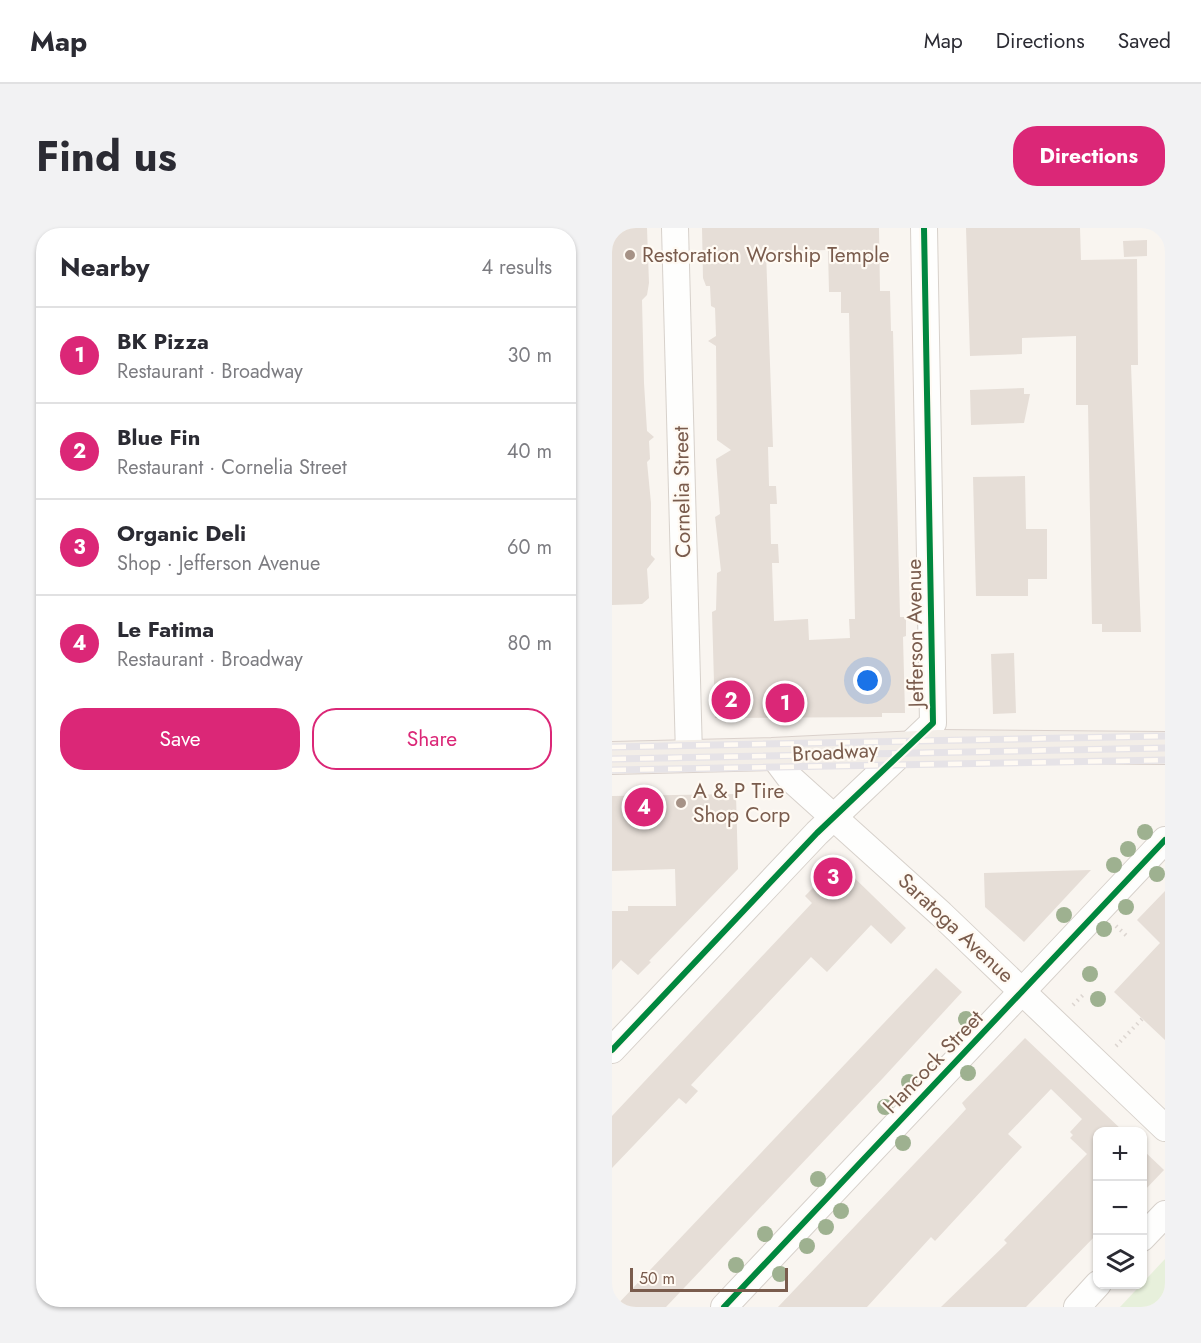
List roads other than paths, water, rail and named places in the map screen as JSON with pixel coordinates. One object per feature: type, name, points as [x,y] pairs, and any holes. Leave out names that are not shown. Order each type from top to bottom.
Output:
[{"type":"main road","name":"Broadway","points":[[612,758],[909,748],[1165,748]]},
{"type":"street","name":"Cornelia Street","points":[[675,228],[689,755]]},
{"type":"street","name":"Jefferson Avenue","points":[[612,1050],[833,818],[933,723],[924,228]]},
{"type":"street","name":"Saratoga Avenue","points":[[772,754],[790,778],[909,884],[1165,1128]]},
{"type":"street","name":"Hancock Street","points":[[724,1307],[1165,840]]},
{"type":"street","points":[[1146,1235],[1165,1214]]},
{"type":"street","points":[[1077,1307],[1093,1289]]},
{"type":"railway","points":[[612,747],[1165,736]]},
{"type":"railway","points":[[612,759],[1165,748]]},
{"type":"railway","points":[[612,770],[1165,760]]},
{"type":"place","name":"Restoration Worship Temple","points":[[630,255]]},
{"type":"place","name":"Blue Fin","points":[[731,700]]},
{"type":"place","name":"BK Pizza","points":[[785,703]]},
{"type":"place","name":"A & P Tire Shop Corp","points":[[681,803]]},
{"type":"place","name":"Le Fatima","points":[[644,807]]},
{"type":"place","name":"Organic Deli","points":[[833,877]]}]
